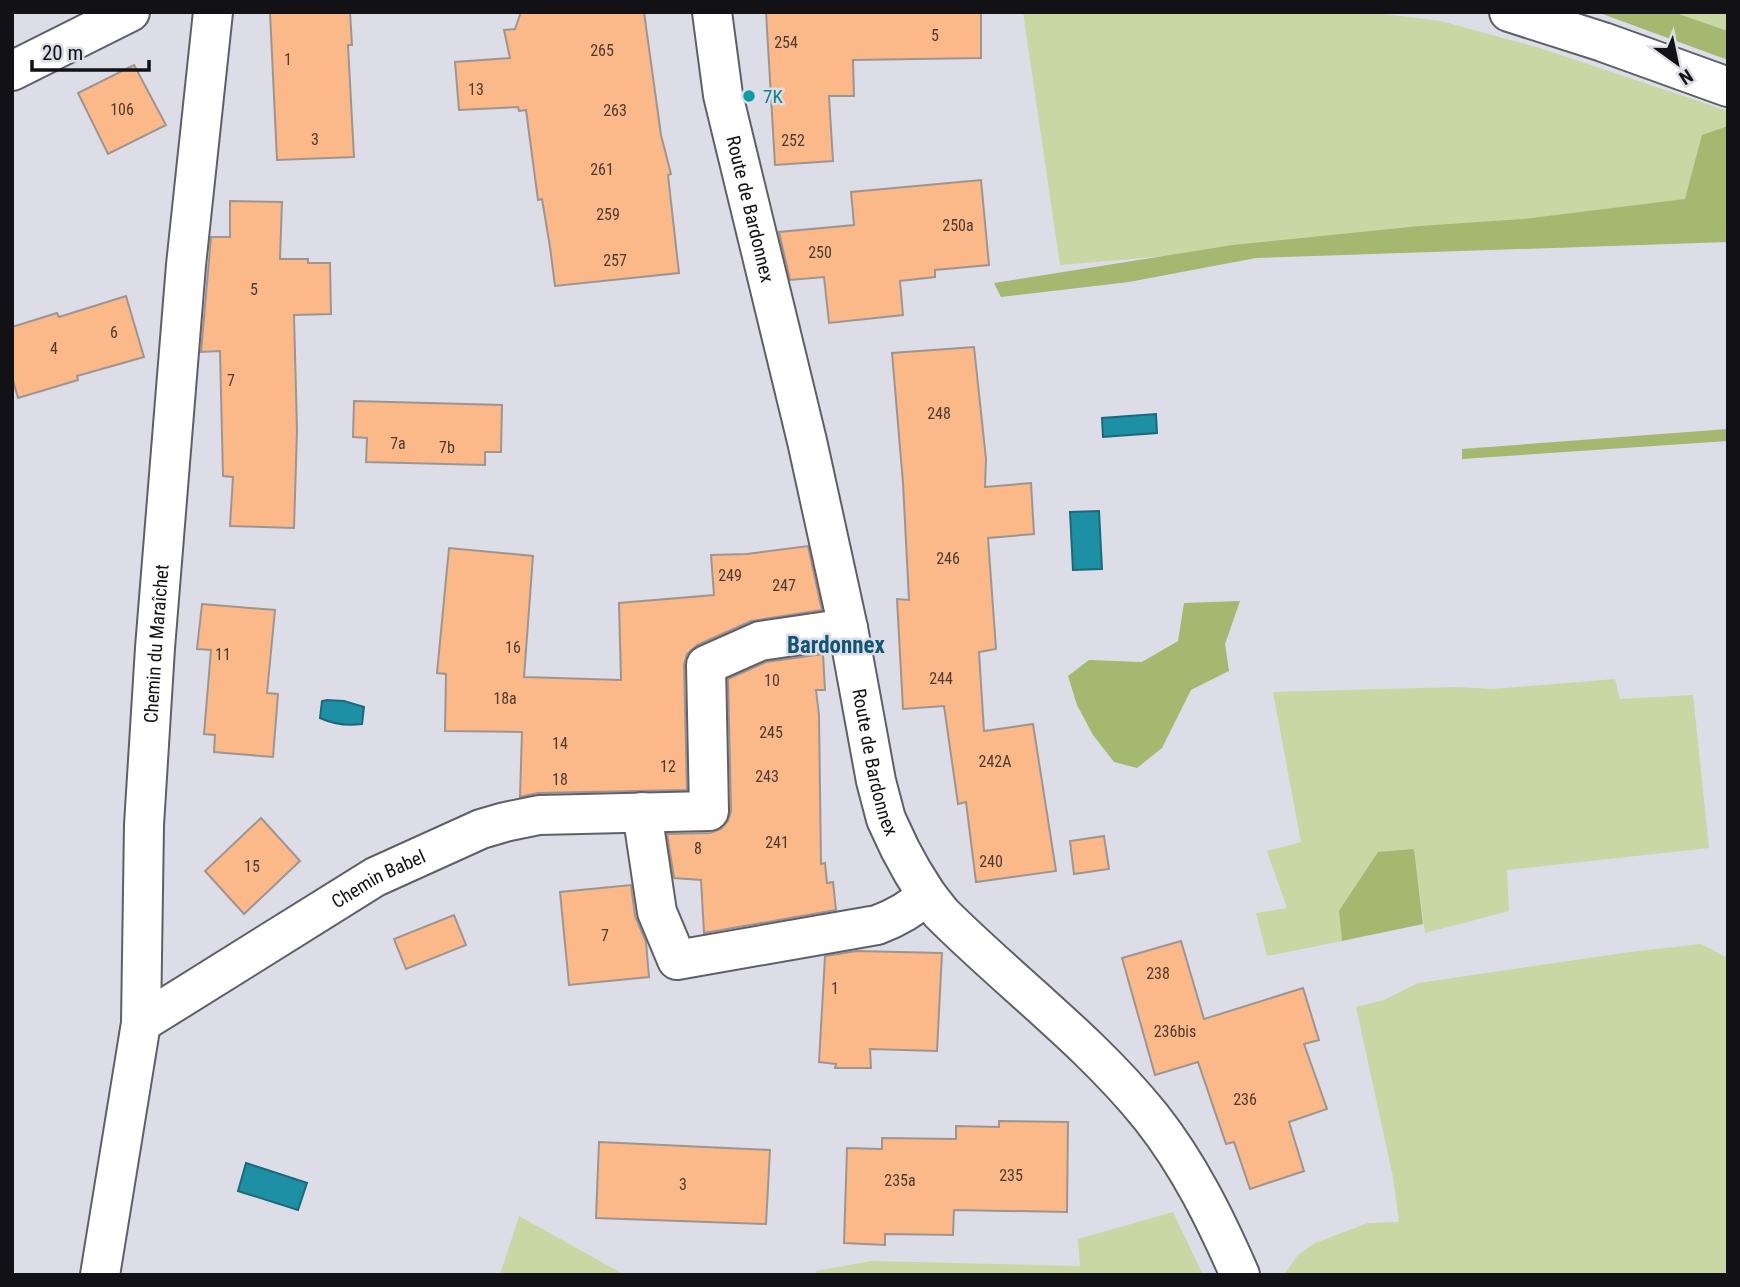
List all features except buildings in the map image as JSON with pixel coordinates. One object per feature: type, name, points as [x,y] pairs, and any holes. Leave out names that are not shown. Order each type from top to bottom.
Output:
[{"type":"street","points":[[12,71],[130,12]]},
{"type":"street","name":"Chemin du Maraîchet","points":[[100,1275],[141,1023],[144,825],[154,660],[186,265],[213,12]]},
{"type":"street","name":"Route de Bardonnex","points":[[712,12],[723,94],[807,441],[886,819],[912,871],[941,913],[1062,1023],[1119,1080],[1152,1118],[1205,1199],[1240,1275]]},
{"type":"street","points":[[1509,12],[1728,87]]},
{"type":"street","name":"Chemin Babel","points":[[141,1023],[375,877],[481,829],[539,815],[709,811],[706,665],[760,641],[848,628]]},
{"type":"street","points":[[642,812],[657,912],[677,960],[877,925],[913,908],[927,895]]},
{"type":"green space","points":[[1023,12],[1368,12],[1441,21],[1540,48],[1728,111],[1728,232],[1227,251],[1060,265]]},
{"type":"green space","points":[[1597,12],[1673,12],[1728,31],[1728,60]]},
{"type":"green space","points":[[1673,12],[1728,12],[1728,31]]},
{"type":"green space","points":[[1728,126],[1728,242],[1256,258],[1129,282],[1001,297],[994,283],[1233,245],[1420,226],[1523,219],[1685,199],[1702,135]]},
{"type":"green space","points":[[1728,429],[1728,441],[1462,459],[1462,449]]},
{"type":"green space","points":[[1240,601],[1225,644],[1229,671],[1191,690],[1162,748],[1137,768],[1114,762],[1093,735],[1077,705],[1068,676],[1089,660],[1142,662],[1178,641],[1184,603]]},
{"type":"green space","points":[[1615,679],[1620,699],[1693,695],[1709,848],[1507,870],[1509,911],[1425,933],[1414,849],[1339,911],[1342,941],[1267,956],[1256,913],[1287,908],[1267,851],[1301,842],[1273,692],[1457,687],[1492,689]]},
{"type":"green space","points":[[1414,849],[1423,924],[1342,941],[1339,911],[1378,852]]},
{"type":"green space","points":[[1701,944],[1728,958],[1728,1275],[1284,1275],[1298,1255],[1315,1243],[1368,1223],[1399,1222],[1393,1177],[1356,1007],[1384,1000],[1418,983]]},
{"type":"green space","points":[[1173,1212],[1203,1275],[817,1275],[816,1271],[871,1261],[1080,1266],[1078,1239]]},
{"type":"green space","points":[[519,1216],[625,1275],[500,1275]]},
{"type":"water","points":[[1156,414],[1157,433],[1103,437],[1102,418]]},
{"type":"water","points":[[1099,511],[1102,569],[1073,570],[1070,512]]},
{"type":"water","points":[[322,701],[344,701],[364,707],[362,724],[340,724],[320,718]]},
{"type":"water","points":[[246,1163],[307,1183],[298,1210],[238,1191]]},
{"type":"place","name":"7K","points":[[749,96]]},
{"type":"district","name":"Bardonnex","points":[[836,645]]}]
